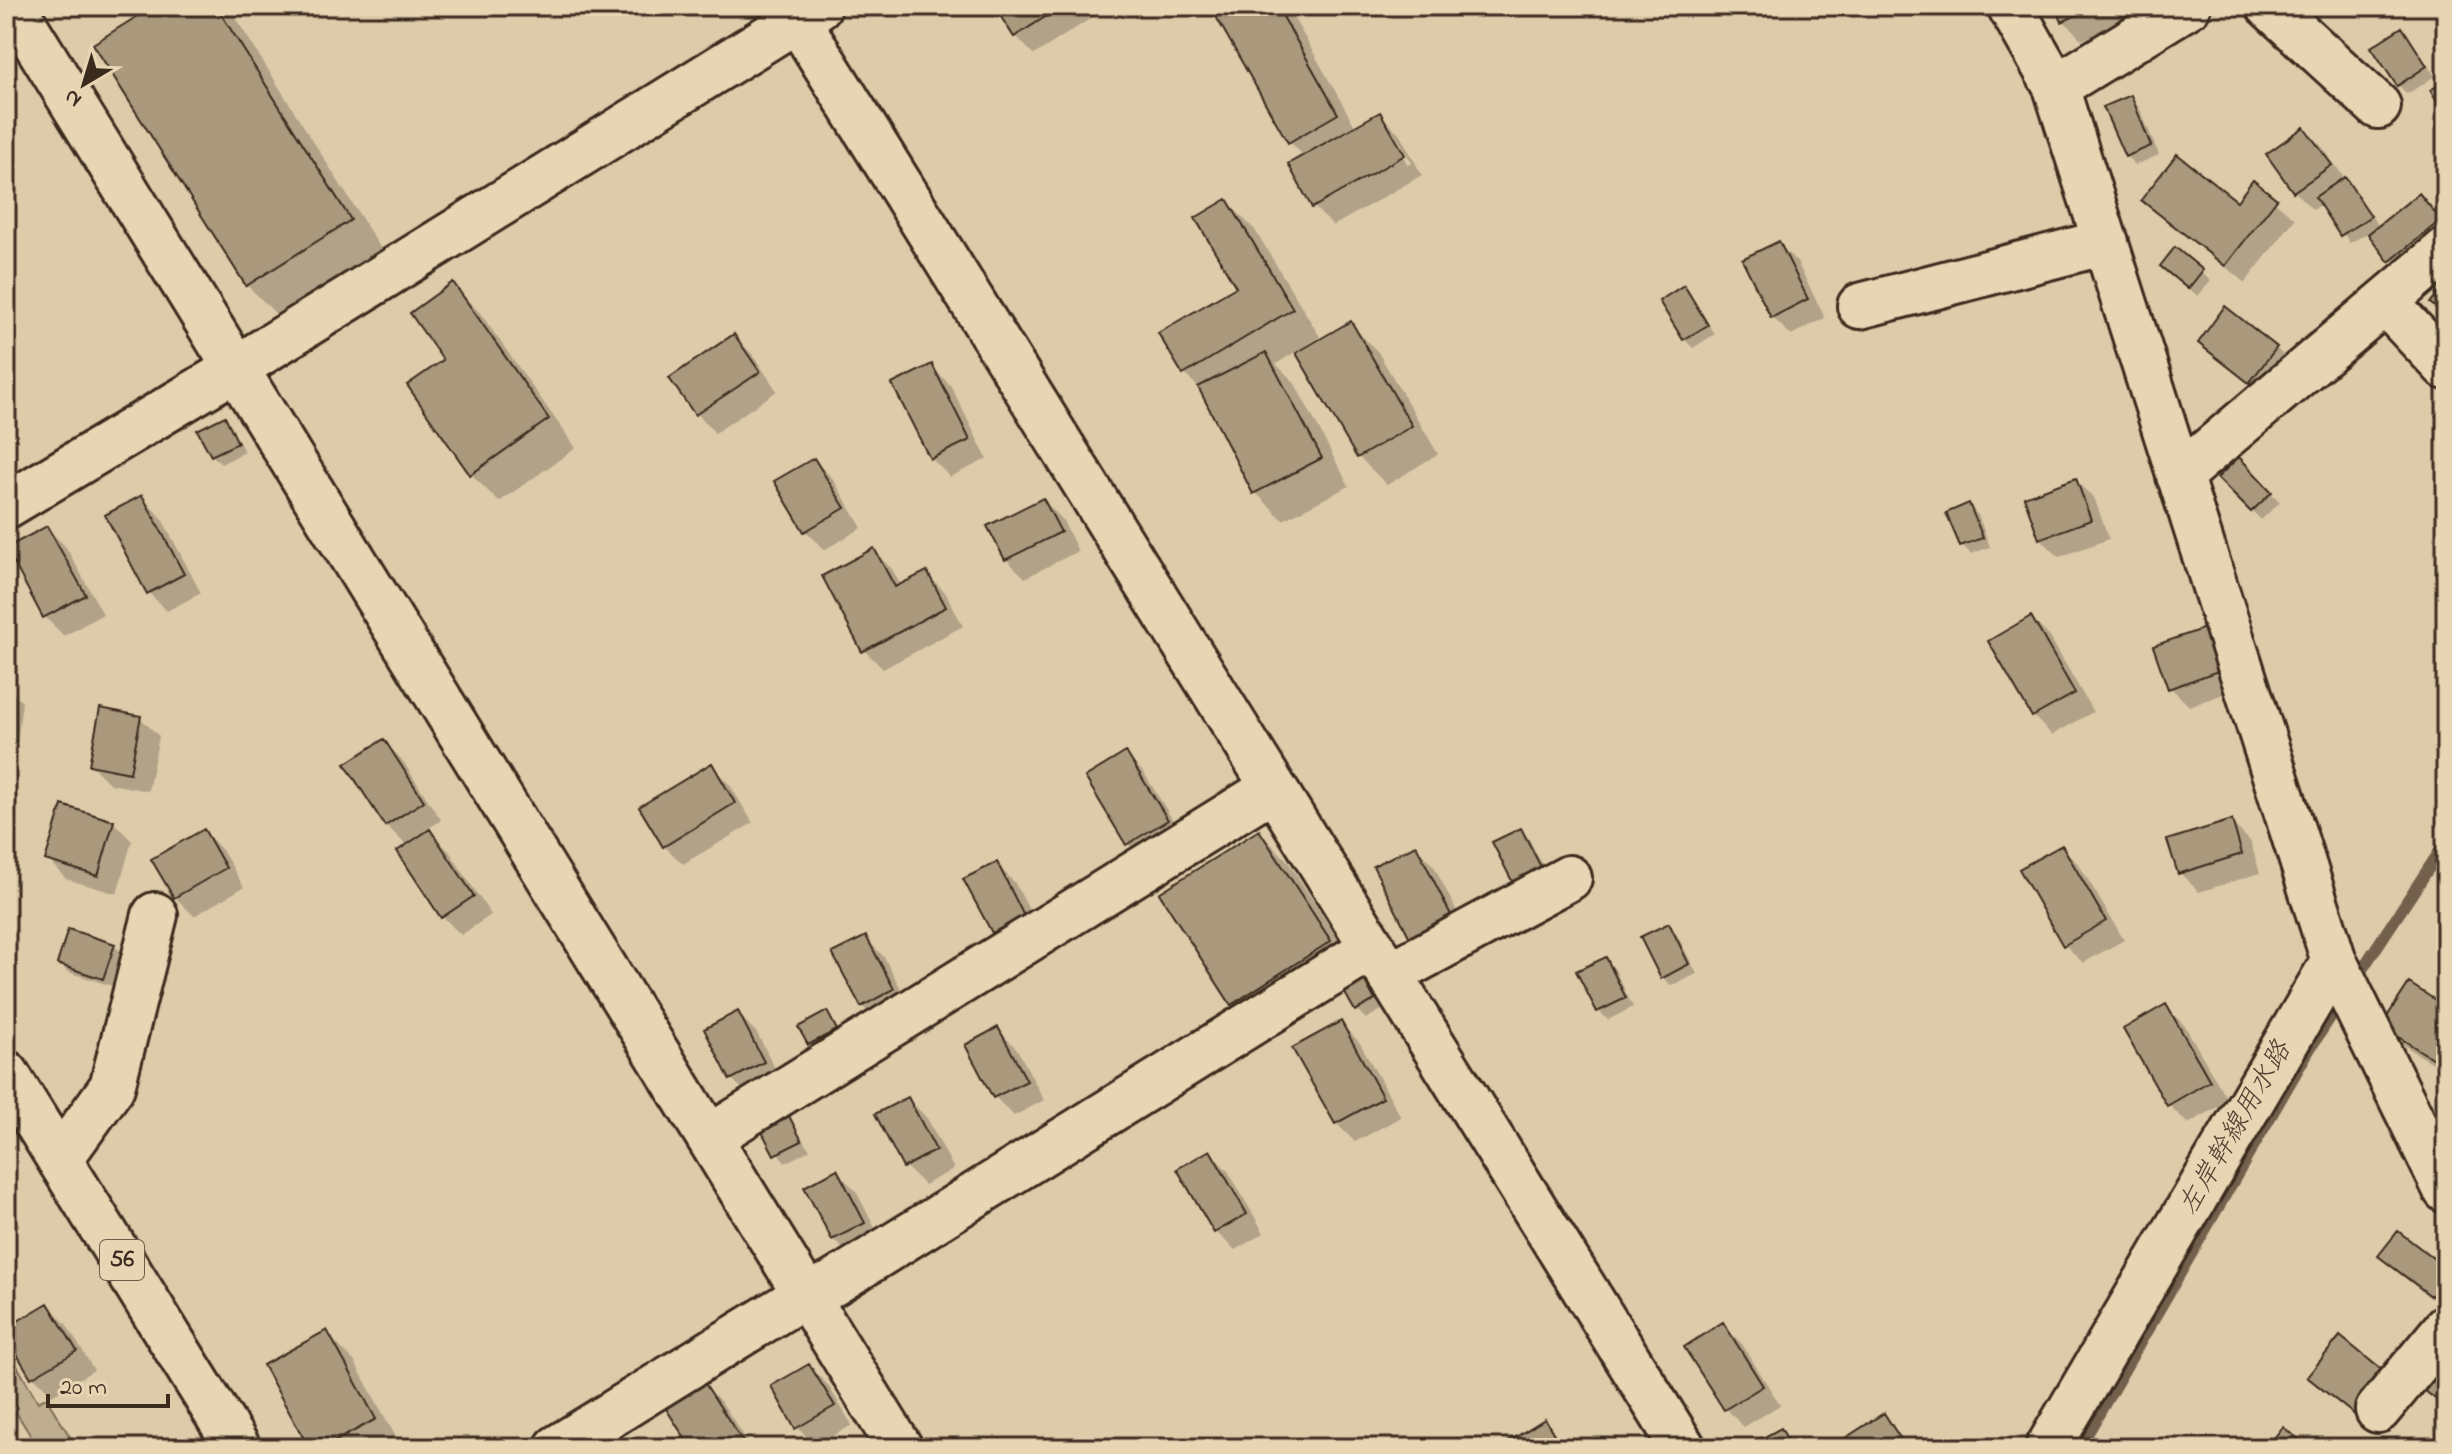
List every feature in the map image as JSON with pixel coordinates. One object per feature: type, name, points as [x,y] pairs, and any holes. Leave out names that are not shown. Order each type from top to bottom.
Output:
[{"type":"street","points":[[13,6],[238,367],[900,1448]]},
{"type":"street","points":[[2010,6],[2056,87],[2334,961],[2362,1025],[2446,1190]]},
{"type":"street","points":[[2056,87],[2188,6]]},
{"type":"street","points":[[2269,6],[2378,106]]},
{"type":"street","points":[[6,506],[238,367],[802,11],[1273,788],[1683,1448]]},
{"type":"street","points":[[1860,306],[2106,242]]},
{"type":"street","points":[[2179,476],[2446,250]]},
{"type":"street","points":[[2385,302],[2446,367]]},
{"type":"street","points":[[710,1137],[1273,788]]},
{"type":"street","points":[[557,1448],[806,1294],[832,1284],[1380,961],[1569,878]]},
{"type":"street","points":[[60,1159],[112,1087],[155,915]]},
{"type":"street","points":[[2048,1448],[2334,961]]},
{"type":"street","name":"56","points":[[6,1073],[238,1448]]},
{"type":"street","points":[[2378,1410],[2446,1328]]},
{"type":"shaded area","points":[[13,1359],[38,1402],[46,1398],[77,1448],[34,1448],[37,1446],[6,1396],[6,1364]]},
{"type":"building","points":[[128,6],[216,6],[351,220],[246,286],[93,44],[136,17]]},
{"type":"building","points":[[994,6],[1062,6],[1014,37]]},
{"type":"building","points":[[1210,6],[1277,6],[1338,114],[1288,143]]},
{"type":"building","points":[[2055,6],[2096,6],[2062,22]]},
{"type":"building","points":[[2402,27],[2427,66],[2397,86],[2371,47]]},
{"type":"building","points":[[2446,81],[2446,117],[2430,90]]},
{"type":"building","points":[[2131,95],[2151,146],[2125,157],[2103,107]]},
{"type":"building","points":[[1380,112],[1405,155],[1312,208],[1288,164]]},
{"type":"building","points":[[2304,127],[2332,165],[2293,192],[2266,154]]},
{"type":"building","points":[[2177,154],[2237,201],[2253,180],[2277,199],[2225,266],[2141,200]]},
{"type":"building","points":[[2345,177],[2371,216],[2340,236],[2315,197]]},
{"type":"building","points":[[2419,193],[2441,220],[2389,262],[2368,234]]},
{"type":"building","points":[[1227,199],[1293,309],[1183,375],[1158,333],[1236,287],[1195,218]]},
{"type":"building","points":[[1779,241],[1808,299],[1771,318],[1742,259]]},
{"type":"building","points":[[2175,247],[2203,270],[2188,289],[2160,266]]},
{"type":"building","points":[[453,282],[549,419],[470,475],[407,385],[443,360],[410,313]]},
{"type":"building","points":[[2446,283],[2446,316],[2430,303]]},
{"type":"building","points":[[1684,285],[1708,325],[1683,340],[1659,301]]},
{"type":"building","points":[[2225,306],[2277,347],[2249,383],[2198,343]]},
{"type":"building","points":[[1351,321],[1412,426],[1357,458],[1296,353]]},
{"type":"building","points":[[734,334],[760,372],[695,415],[669,378]]},
{"type":"building","points":[[1266,352],[1322,458],[1253,494],[1198,387]]},
{"type":"building","points":[[932,364],[970,440],[930,459],[892,384]]},
{"type":"building","points":[[225,416],[238,443],[211,456],[197,430]]},
{"type":"building","points":[[2239,457],[2272,492],[2251,512],[2217,478]]},
{"type":"building","points":[[814,458],[845,508],[804,532],[774,481]]},
{"type":"building","points":[[2076,478],[2091,520],[2039,539],[2024,497]]},
{"type":"building","points":[[142,495],[184,574],[147,594],[105,515]]},
{"type":"building","points":[[1043,498],[1061,532],[1005,560],[987,526]]},
{"type":"building","points":[[1969,503],[1983,538],[1960,546],[1946,513]]},
{"type":"building","points":[[47,526],[86,595],[43,618],[6,548]]},
{"type":"building","points":[[874,548],[895,587],[927,571],[946,607],[862,652],[822,576]]},
{"type":"building","points":[[2031,616],[2075,693],[2032,717],[1988,641]]},
{"type":"building","points":[[2205,628],[2221,670],[2168,689],[2153,646]]},
{"type":"building","points":[[100,708],[141,716],[130,773],[89,765]]},
{"type":"building","points":[[384,739],[424,801],[385,826],[345,764]]},
{"type":"building","points":[[1126,752],[1168,820],[1126,845],[1085,777]]},
{"type":"building","points":[[712,763],[735,803],[663,847],[639,807]]},
{"type":"building","points":[[62,805],[114,821],[98,876],[45,860]]},
{"type":"building","points":[[2232,820],[2242,854],[2178,874],[2167,840]]},
{"type":"building","points":[[1521,828],[1542,869],[1513,883],[1492,842]]},
{"type":"building","points":[[204,829],[226,868],[174,898],[151,859]]},
{"type":"building","points":[[430,829],[474,896],[441,918],[397,851]]},
{"type":"building","points":[[1259,830],[1331,941],[1231,1005],[1159,893]]},
{"type":"building","points":[[1416,845],[1453,919],[1411,940],[1373,866]]},
{"type":"building","points":[[2062,845],[2106,921],[2063,946],[2019,869]]},
{"type":"building","points":[[997,862],[1024,916],[992,933],[963,879]]},
{"type":"building","points":[[1669,923],[1689,964],[1661,979],[1640,937]]},
{"type":"building","points":[[68,929],[115,944],[103,979],[57,964]]},
{"type":"building","points":[[866,936],[894,989],[861,1007],[832,953]]},
{"type":"building","points":[[1606,957],[1626,998],[1597,1012],[1576,971]]},
{"type":"building","points":[[1361,974],[1375,1000],[1355,1011],[1341,986]]},
{"type":"building","points":[[2409,983],[2446,1007],[2446,1067],[2381,1026]]},
{"type":"building","points":[[2166,1004],[2210,1081],[2167,1106],[2123,1029]]},
{"type":"building","points":[[738,1011],[764,1062],[730,1080],[704,1029]]},
{"type":"building","points":[[827,1011],[837,1030],[808,1045],[798,1027]]},
{"type":"building","points":[[1341,1021],[1383,1098],[1335,1124],[1292,1048]]},
{"type":"building","points":[[998,1027],[1027,1081],[993,1098],[965,1045]]},
{"type":"building","points":[[908,1097],[936,1150],[903,1168],[875,1114]]},
{"type":"building","points":[[788,1114],[802,1141],[774,1155],[760,1128]]},
{"type":"building","points":[[1210,1150],[1247,1214],[1214,1233],[1177,1169]]},
{"type":"building","points":[[837,1169],[865,1223],[832,1240],[804,1187]]},
{"type":"building","points":[[2398,1231],[2446,1268],[2446,1277],[2431,1296],[2378,1256]]},
{"type":"building","points":[[48,1303],[77,1351],[31,1378],[6,1336],[6,1328]]},
{"type":"building","points":[[1723,1322],[1763,1386],[1724,1410],[1684,1347]]},
{"type":"building","points":[[327,1330],[376,1419],[323,1448],[309,1448],[263,1365]]},
{"type":"building","points":[[2340,1336],[2389,1376],[2356,1416],[2307,1377]]},
{"type":"building","points":[[809,1364],[835,1406],[795,1429],[771,1386]]},
{"type":"building","points":[[2446,1364],[2446,1407],[2425,1391]]},
{"type":"building","points":[[704,1382],[747,1448],[691,1448],[665,1407]]},
{"type":"building","points":[[1884,1413],[1903,1443],[1895,1448],[1830,1448]]},
{"type":"building","points":[[1545,1419],[1562,1448],[1498,1448]]},
{"type":"building","points":[[2283,1427],[2310,1448],[2266,1448]]},
{"type":"building","points":[[1781,1428],[1792,1448],[1744,1448]]},
{"type":"waterway","name":"左岸幹線用水路","points":[[2355,980],[2446,842]]},
{"type":"waterway","name":"左岸幹線用水路","points":[[2079,1448],[2309,1050],[2342,999]]}]
